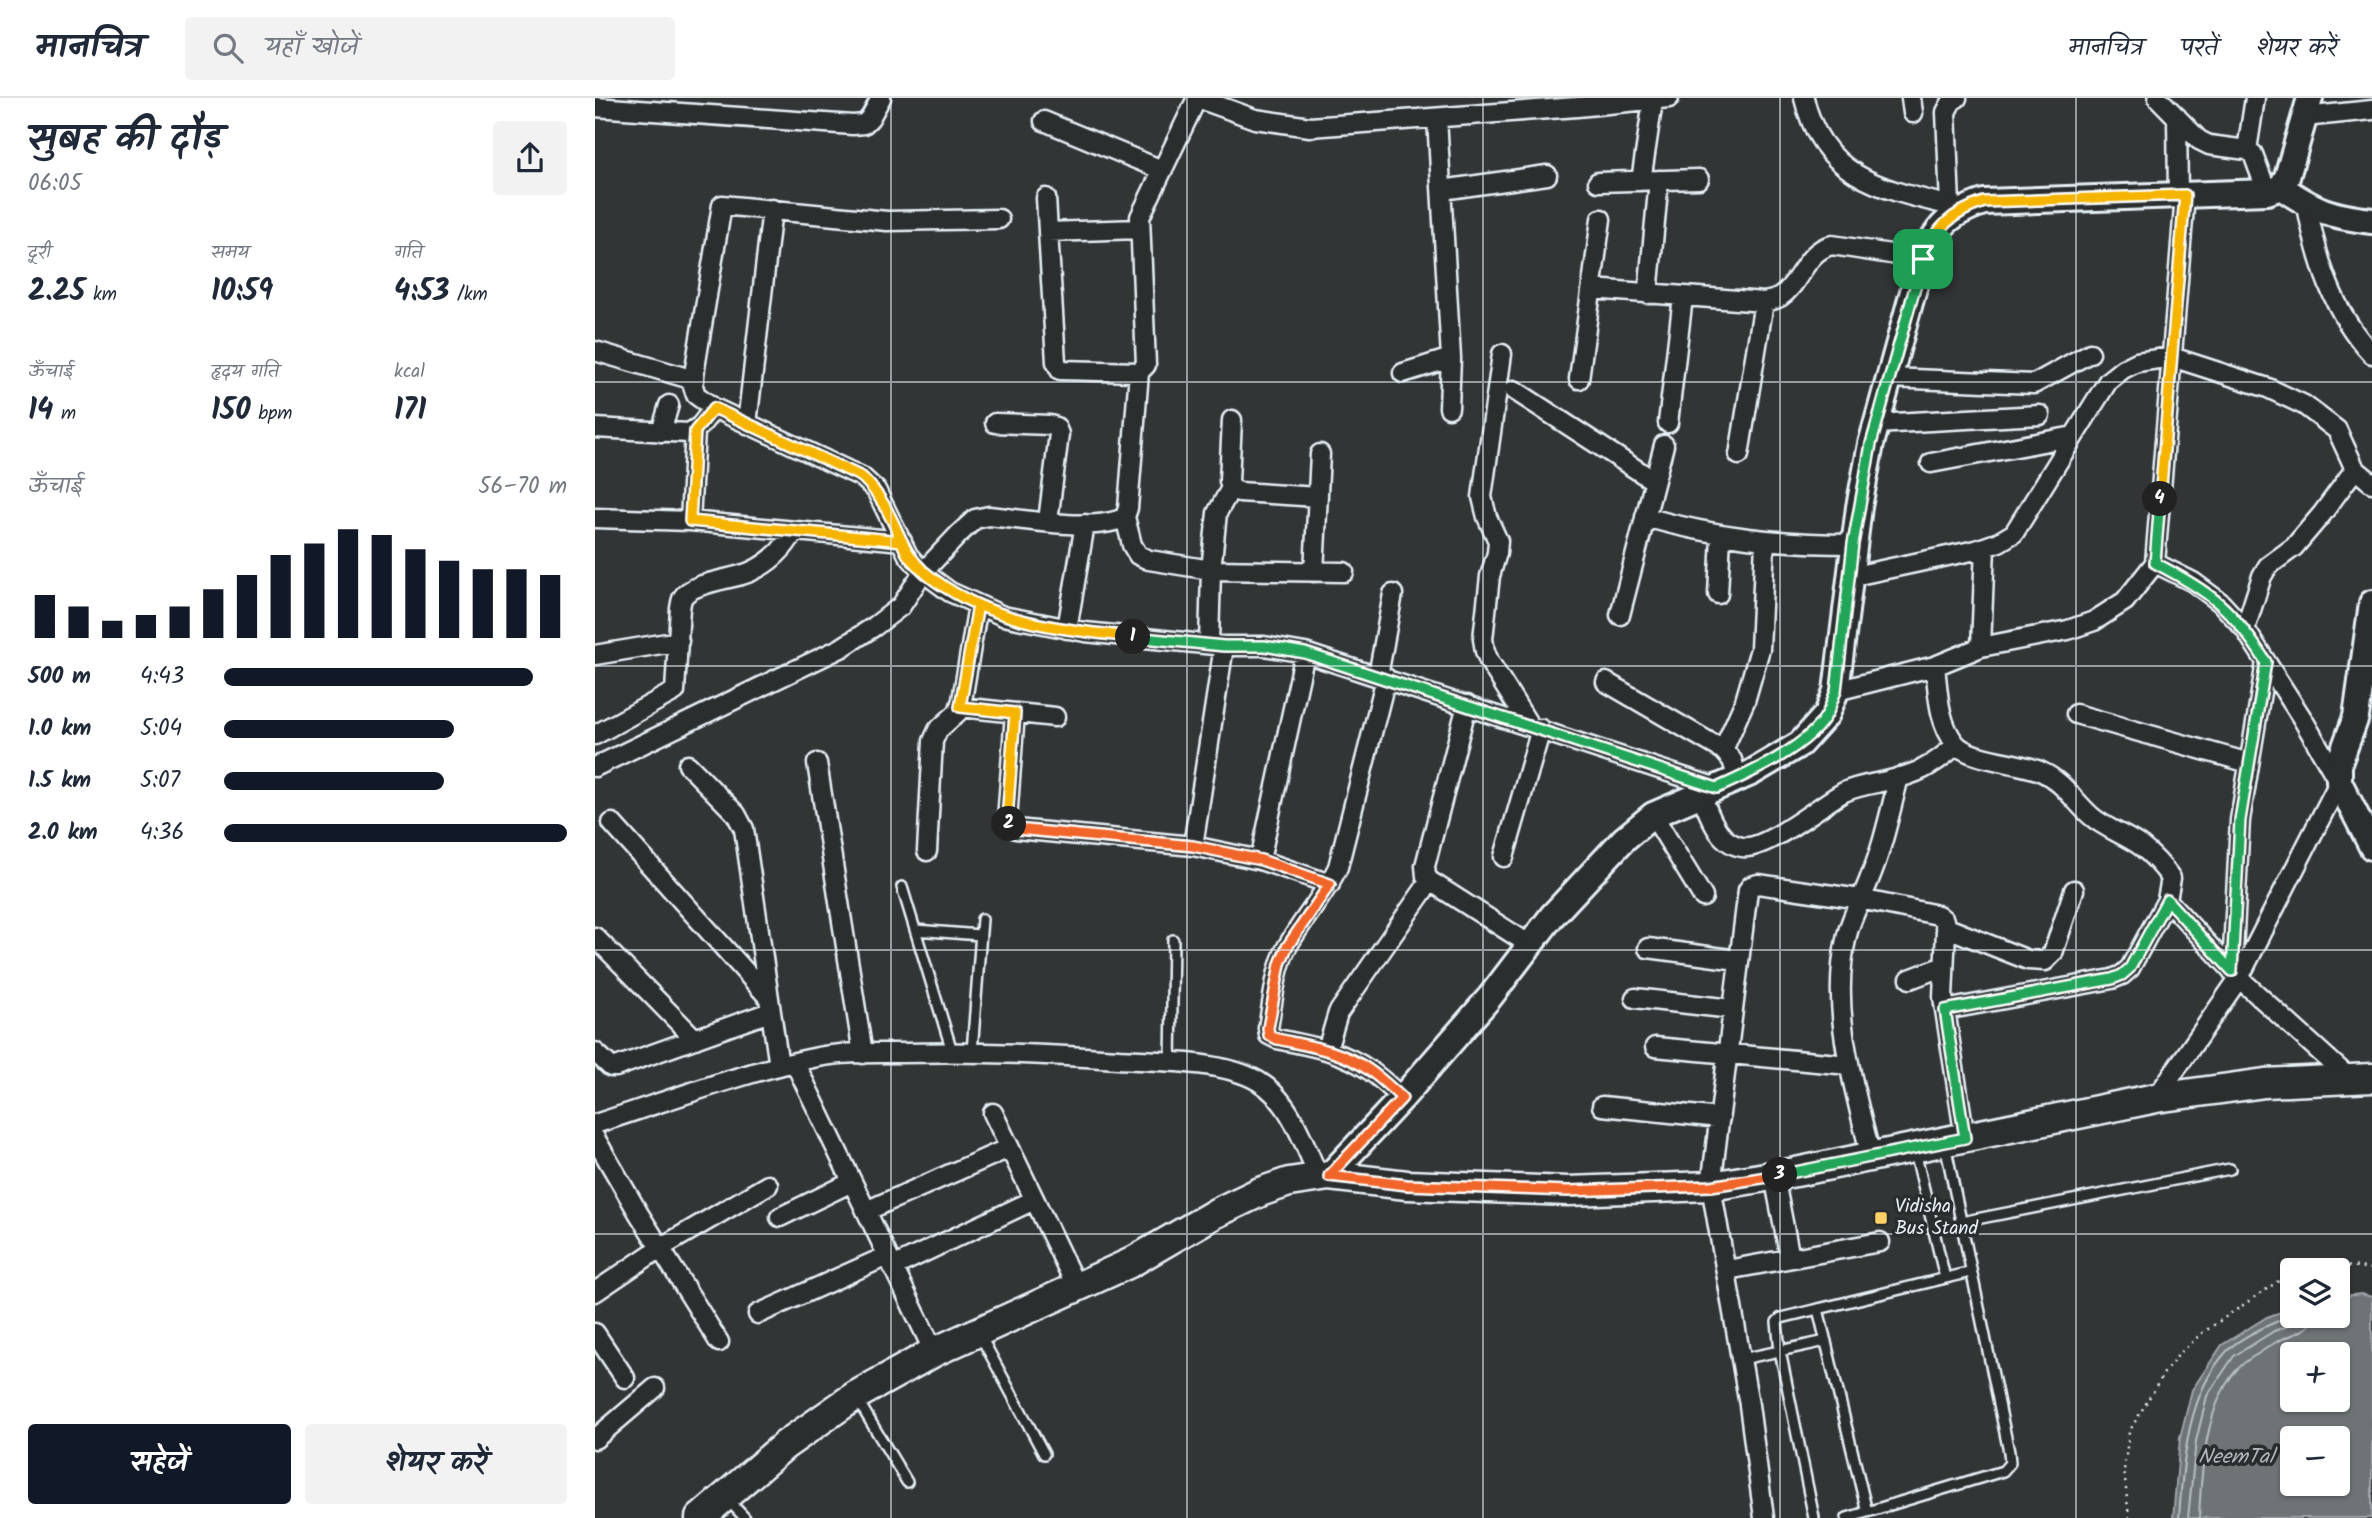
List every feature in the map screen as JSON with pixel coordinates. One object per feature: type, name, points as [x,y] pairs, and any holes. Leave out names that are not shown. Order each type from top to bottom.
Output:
[{"type":"main road","points":[[2274,189],[2287,177],[2307,107]]},
{"type":"main road","points":[[1324,1177],[1402,1098],[1490,997],[1552,916],[1624,839],[1653,816],[1719,787],[1800,744],[1827,714],[1836,691],[1853,544],[1876,424],[1923,259],[1944,222],[1957,207],[1984,202],[2274,189],[2307,206],[2338,217],[2372,221]]},
{"type":"main road","points":[[2372,603],[2356,717],[2339,763],[2339,782],[2372,847]]},
{"type":"main road","points":[[700,1518],[785,1445],[855,1396],[934,1352],[1131,1263],[1216,1213],[1260,1192],[1289,1182],[1324,1177],[1407,1185],[1568,1191],[1711,1186],[1871,1157],[2156,1098],[2265,1083],[2360,1078]]},
{"type":"street","points":[[595,107],[853,125],[864,124],[881,98]]},
{"type":"street","points":[[1344,572],[1211,570],[1149,560],[1138,555],[1132,545],[1125,517],[1128,508],[1139,372],[1146,365],[1140,217],[1197,98],[1255,119],[1310,127],[1661,100],[1650,181],[1649,294]]},
{"type":"street","points":[[1804,98],[1813,124],[1829,153],[1839,163],[1862,178],[1896,192],[1957,207],[1946,112],[1948,99]]},
{"type":"street","points":[[2158,98],[2199,140],[2209,145],[2247,150],[2253,154],[2274,189]]},
{"type":"street","points":[[2247,150],[2255,98]]},
{"type":"street","points":[[2307,107],[2372,110]]},
{"type":"street","points":[[1836,691],[1935,666],[1981,646],[2068,630],[2094,621],[2125,601],[2155,563],[2172,357],[2181,195],[2177,117]]},
{"type":"street","points":[[1437,118],[1451,358],[1449,408]]},
{"type":"street","points":[[1044,121],[1162,170]]},
{"type":"street","points":[[1442,190],[1547,175]]},
{"type":"street","points":[[1598,182],[1699,179]]},
{"type":"street","points":[[1047,198],[1056,362],[1060,370],[1139,372]]},
{"type":"street","points":[[999,219],[887,221],[722,205],[694,380],[695,395],[714,408],[862,477],[876,490],[908,555],[923,572],[950,592],[1003,616],[1067,629],[1216,645],[1264,646],[1305,653],[1719,787]]},
{"type":"street","points":[[2307,206],[2313,240],[2325,278],[2341,313],[2372,354]]},
{"type":"street","points":[[747,424],[772,209]]},
{"type":"street","points":[[1579,379],[1601,219]]},
{"type":"street","points":[[1048,232],[1140,229]]},
{"type":"street","points":[[1592,289],[1764,302],[1778,298],[1788,290],[1822,247],[1832,246],[1923,259]]},
{"type":"street","points":[[1668,423],[1683,297]]},
{"type":"street","points":[[1739,455],[1764,302]]},
{"type":"street","points":[[595,351],[694,380]]},
{"type":"street","points":[[1889,378],[2033,384],[2090,353]]},
{"type":"street","points":[[1502,354],[1482,497],[1487,517],[1498,541],[1490,576],[1483,639],[1489,661],[1535,727],[1504,857]]},
{"type":"street","points":[[1849,577],[1985,547],[2014,533],[2108,381],[2137,362],[2172,357],[2268,388],[2304,405],[2337,430],[2355,469],[2372,483]]},
{"type":"street","points":[[1403,373],[1451,358]]},
{"type":"street","points":[[1514,390],[1654,481]]},
{"type":"street","points":[[661,432],[669,405]]},
{"type":"street","points":[[595,428],[689,433],[695,431],[714,408]]},
{"type":"street","points":[[1876,424],[2040,415]]},
{"type":"street","points":[[1193,846],[1216,645],[1211,570],[1217,513],[1231,488],[1229,481],[1232,420]]},
{"type":"street","points":[[995,423],[1056,427],[1059,434],[1048,521]]},
{"type":"street","points":[[690,521],[695,431]]},
{"type":"street","points":[[1931,463],[2074,436]]},
{"type":"street","points":[[1620,615],[1664,445]]},
{"type":"street","points":[[1314,572],[1320,454]]},
{"type":"street","points":[[2245,629],[2262,576],[2268,566],[2294,547],[2355,469]]},
{"type":"street","points":[[1231,488],[1239,492],[1318,497]]},
{"type":"street","points":[[595,767],[841,648],[875,626],[901,606],[923,572],[975,519],[989,516],[1085,524],[1117,521],[1125,517]]},
{"type":"street","points":[[1645,517],[1721,536],[1765,542],[1853,544]]},
{"type":"street","points":[[595,518],[690,521],[902,541]]},
{"type":"street","points":[[1067,629],[1085,524]]},
{"type":"street","points":[[595,735],[675,691],[680,608],[683,597],[689,590],[751,572],[778,555],[794,531]]},
{"type":"street","points":[[1718,594],[1721,536]]},
{"type":"street","points":[[1723,750],[1745,701],[1760,649],[1765,542]]},
{"type":"street","points":[[1981,646],[1985,547]]},
{"type":"street","points":[[2155,563],[2193,582],[2220,602],[2245,629],[2339,782],[2235,974],[2156,1098]]},
{"type":"street","points":[[1393,594],[1382,677],[1338,867],[1330,884],[1287,947],[1280,964],[1268,1028],[1269,1035],[1277,1039],[1327,1049],[1350,1058],[1372,1071],[1402,1098]]},
{"type":"street","points":[[927,851],[933,741],[938,730],[960,707],[978,605]]},
{"type":"street","points":[[595,655],[679,641]]},
{"type":"street","points":[[1261,860],[1305,653]]},
{"type":"street","points":[[2235,974],[2240,820],[2266,662]]},
{"type":"street","points":[[1935,666],[1940,708],[1946,728],[1956,745],[1977,755],[2038,770],[2051,776],[2070,792],[2093,818],[2142,847],[2171,878],[2167,900],[2130,968],[2122,975],[1945,1010]]},
{"type":"street","points":[[1606,682],[1723,750],[1732,760],[1719,787],[1718,834],[1742,848],[1761,845],[1845,792],[1920,771],[1937,763],[1956,745]]},
{"type":"street","points":[[1467,705],[1425,866],[1426,876],[1530,945]]},
{"type":"street","points":[[960,707],[1055,717]]},
{"type":"street","points":[[1015,713],[1007,820],[1009,825],[1016,829],[1193,846],[1261,860],[1330,884]]},
{"type":"street","points":[[2076,714],[2249,763]]},
{"type":"street","points":[[817,763],[863,1054]]},
{"type":"street","points":[[688,765],[736,814],[744,829],[770,1005],[787,1064],[852,1182],[934,1352]]},
{"type":"street","points":[[1871,1157],[1849,1065],[1841,1005],[1842,964],[1846,936],[1883,842],[1899,777]]},
{"type":"street","points":[[1653,816],[1703,897]]},
{"type":"street","points":[[612,823],[770,1005]]},
{"type":"street","points":[[1327,1049],[1338,1013],[1430,881]]},
{"type":"street","points":[[1763,1518],[1742,1359],[1711,1186],[1738,960],[1748,890],[1751,886],[1758,884],[1860,899],[1938,915],[1944,920],[1945,1010],[1954,1140]]},
{"type":"street","points":[[1945,927],[2028,960],[2045,961],[2053,953],[2074,890]]},
{"type":"street","points":[[2167,900],[2235,974],[2360,1078]]},
{"type":"street","points":[[595,937],[695,1039]]},
{"type":"street","points":[[1648,948],[1738,960]]},
{"type":"street","points":[[1910,979],[1944,966]]},
{"type":"street","points":[[1635,998],[1732,1009]]},
{"type":"street","points":[[595,1052],[616,1067],[695,1039],[770,1005]]},
{"type":"street","points":[[1655,1047],[1849,1065]]},
{"type":"street","points":[[595,1124],[787,1064],[821,1057],[952,1051],[1026,1052],[1171,1062],[1229,1069],[1259,1081],[1278,1096],[1324,1177]]},
{"type":"street","points":[[1602,1106],[1720,1118]]},
{"type":"street","points":[[993,1113],[1076,1286]]},
{"type":"street","points":[[595,1138],[719,1342]]},
{"type":"street","points":[[866,1211],[1009,1148]]},
{"type":"street","points":[[1774,1176],[1790,1258]]},
{"type":"street","points":[[780,1217],[852,1182]]},
{"type":"street","points":[[595,1292],[660,1248],[768,1185]]},
{"type":"street","points":[[758,1314],[890,1262],[1034,1200]]},
{"type":"street","points":[[1727,1270],[1880,1242]]},
{"type":"street","points":[[595,1333],[625,1378]]},
{"type":"street","points":[[595,1439],[655,1388]]},
{"type":"lane","points":[[902,887],[952,1051]]},
{"type":"lane","points":[[972,1052],[982,919]]},
{"type":"lane","points":[[915,930],[981,935]]},
{"type":"lane","points":[[1171,1062],[1173,940]]},
{"type":"lane","points":[[1847,1518],[2003,1471],[2010,1463],[1961,1222],[1954,1140]]},
{"type":"lane","points":[[1914,1148],[1945,1278]]},
{"type":"lane","points":[[1961,1222],[2230,1169]]},
{"type":"lane","points":[[1814,1518],[1780,1351],[1777,1322],[1781,1318],[1971,1272]]},
{"type":"lane","points":[[1818,1309],[1867,1512]]},
{"type":"lane","points":[[978,1332],[1044,1454]]},
{"type":"lane","points":[[1742,1359],[1826,1341]]},
{"type":"lane","points":[[855,1396],[907,1482]]},
{"type":"lane","points":[[725,1497],[745,1518]]},
{"type":"path","points":[[2350,1266],[2372,1269]]},
{"type":"path","points":[[2129,1518],[2124,1470],[2129,1432],[2164,1373],[2201,1333],[2280,1281]]},
{"type":"water","name":"NeemTal","points":[[2361,1294],[2372,1297],[2372,1518],[2173,1518],[2180,1438],[2192,1390],[2222,1345],[2267,1317],[2280,1312],[2280,1328],[2350,1328],[2350,1295]]},
{"type":"place","name":"Vidisha Bus Stand","points":[[1881,1218]]},
{"type":"route","points":[[1923,259],[1871,444],[1853,544],[1836,691],[1827,714],[1800,744],[1751,773],[1717,788],[1305,653],[1264,646],[1224,646],[1085,632],[1003,616],[950,592],[923,572],[908,555],[902,541],[890,514],[876,490],[862,477],[714,408],[695,431],[690,521],[902,541],[908,555],[923,572],[950,592],[978,605],[960,707],[1015,713],[1007,820],[1009,825],[1016,829],[1193,846],[1261,860],[1330,884],[1287,947],[1280,964],[1269,1035],[1327,1049],[1350,1058],[1372,1071],[1402,1098],[1329,1176],[1407,1185],[1496,1190],[1568,1191],[1711,1186],[1965,1138],[1945,1010],[2122,975],[2130,968],[2167,900],[2232,971],[2240,820],[2266,662],[2245,629],[2220,602],[2193,582],[2155,563],[2185,195],[1984,202],[1964,209],[1944,222],[1923,259]]}]
